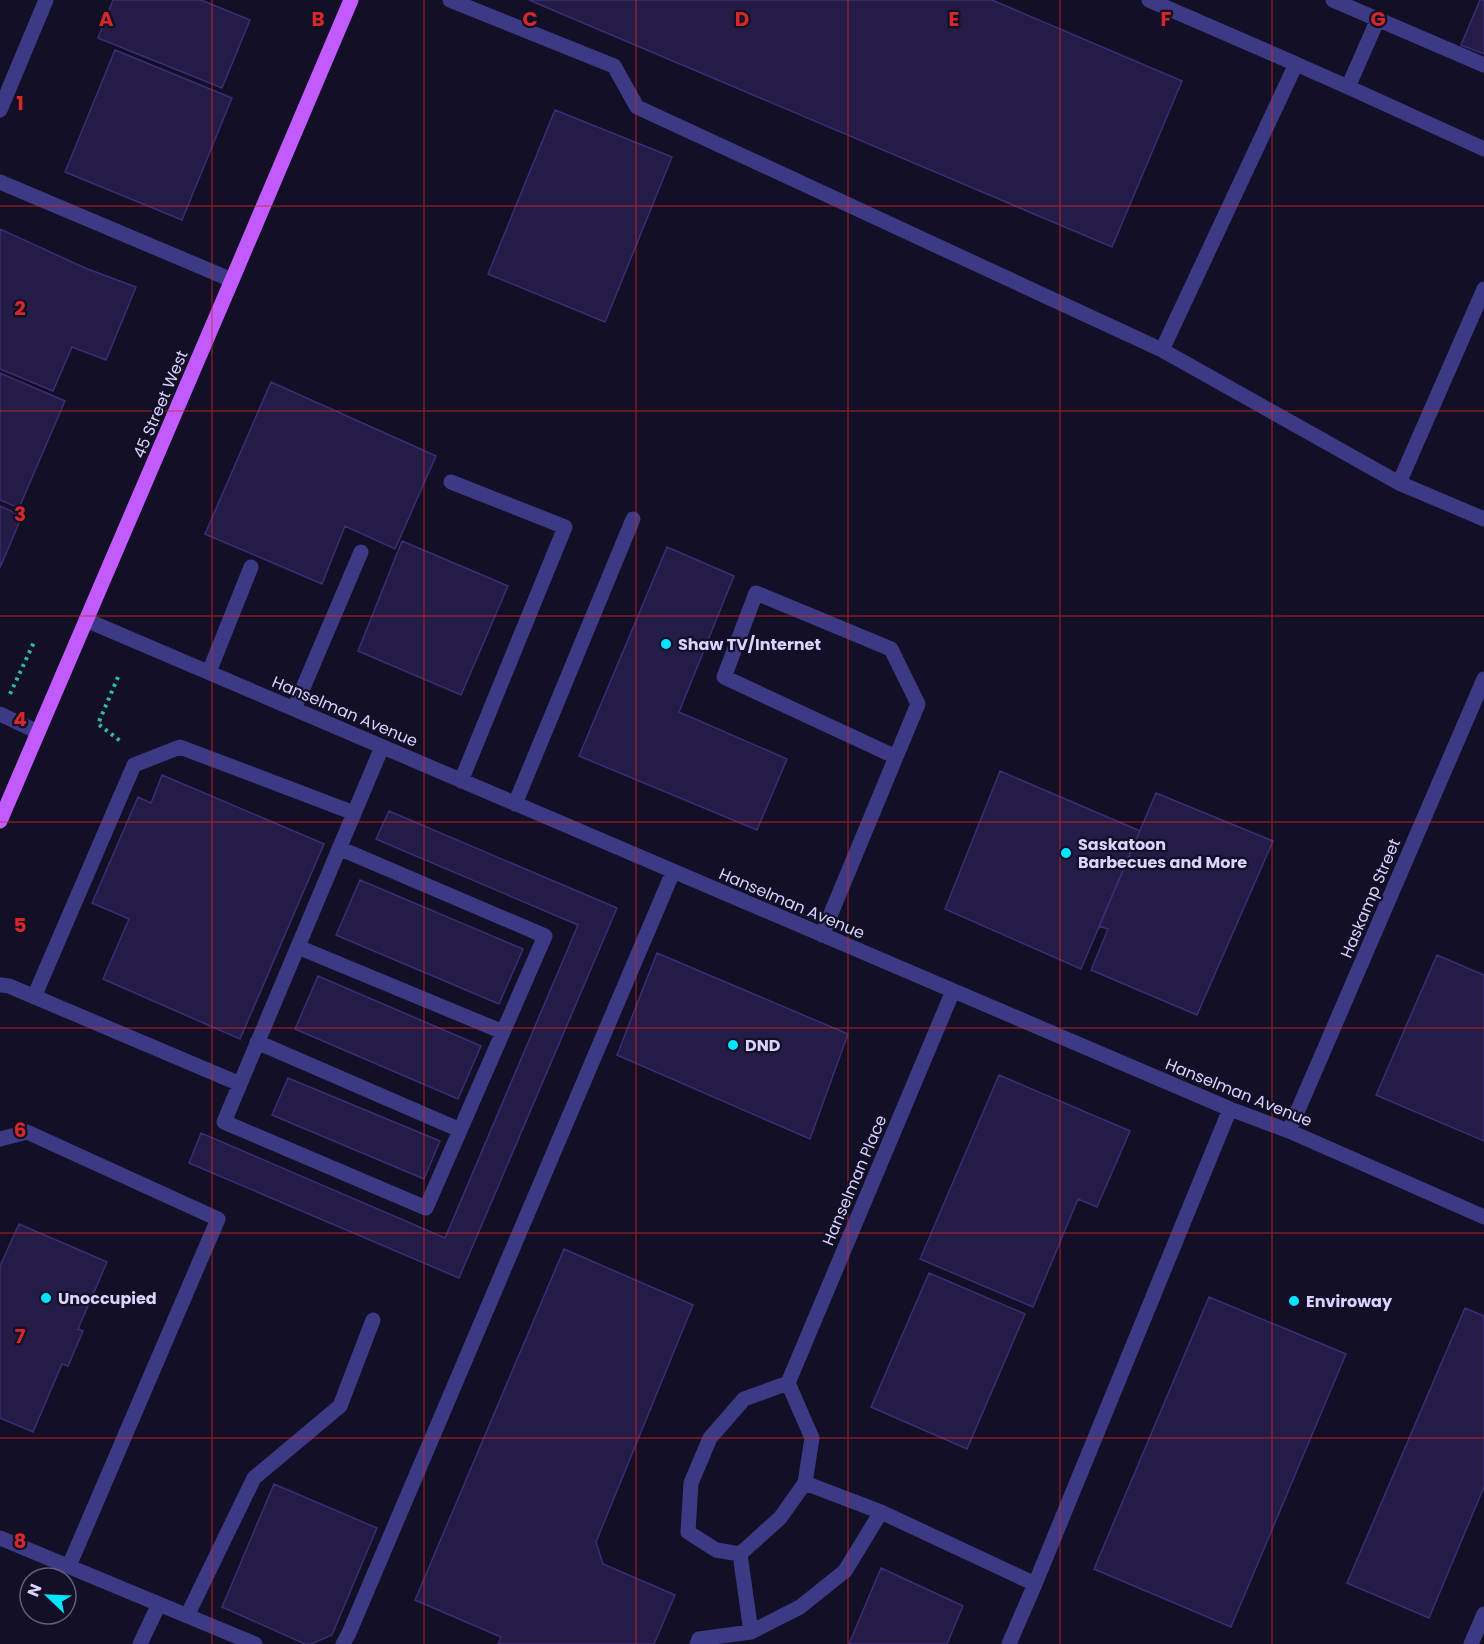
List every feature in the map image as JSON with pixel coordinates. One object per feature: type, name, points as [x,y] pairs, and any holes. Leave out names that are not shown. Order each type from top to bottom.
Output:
[{"type":"main road","name":"45 Street West","points":[[0,821],[351,0]]},
{"type":"street","points":[[0,110],[46,0]]},
{"type":"street","points":[[1149,0],[1484,149]]},
{"type":"street","points":[[1333,0],[1484,65]]},
{"type":"street","points":[[458,1],[614,66],[637,107],[1162,350],[1399,483],[1484,519]]},
{"type":"street","points":[[1348,87],[1378,19]]},
{"type":"street","points":[[1162,350],[1296,64]]},
{"type":"street","points":[[0,182],[232,280]]},
{"type":"street","points":[[1399,483],[1484,289]]},
{"type":"street","points":[[451,482],[565,527],[461,781]]},
{"type":"street","points":[[515,804],[633,519]]},
{"type":"street","points":[[294,709],[361,552]]},
{"type":"street","points":[[209,672],[251,567]]},
{"type":"street","points":[[822,935],[896,757],[918,704],[891,649],[756,593],[724,677],[896,757]]},
{"type":"street","name":"Hanselman Avenue","points":[[86,620],[1230,1109],[1289,1131],[1484,1217]]},
{"type":"street","name":"Haskamp Street","points":[[1289,1131],[1484,679]]},
{"type":"street","points":[[1,714],[38,732]]},
{"type":"street","points":[[34,997],[134,765],[180,747],[354,813]]},
{"type":"street","points":[[339,848],[545,936],[426,1208],[224,1122],[257,1042],[298,948],[339,848],[382,747]]},
{"type":"street","points":[[343,1644],[673,872]]},
{"type":"street","points":[[298,948],[503,1032]]},
{"type":"street","points":[[0,985],[9,986],[240,1084]]},
{"type":"street","name":"Hanselman Place","points":[[788,1383],[953,991]]},
{"type":"street","points":[[257,1042],[460,1130]]},
{"type":"street","points":[[1009,1644],[1230,1109]]},
{"type":"street","points":[[0,1139],[27,1132],[218,1219],[69,1566],[0,1538]]},
{"type":"street","points":[[187,1616],[254,1478],[340,1406],[373,1320]]},
{"type":"street","points":[[788,1383],[812,1438],[805,1483],[780,1518],[740,1554],[716,1550],[688,1532],[691,1483],[710,1438],[744,1399],[788,1383]]},
{"type":"street","points":[[805,1483],[881,1512],[1035,1584]]},
{"type":"street","points":[[697,1644],[699,1639],[751,1632],[800,1607],[845,1571],[881,1512]]},
{"type":"street","points":[[740,1554],[751,1632]]},
{"type":"street","points":[[78,1570],[255,1644]]},
{"type":"street","points":[[140,1644],[159,1604]]},
{"type":"street","points":[[1471,1644],[1484,1614]]},
{"type":"path","points":[[1,714],[35,640]]},
{"type":"path","points":[[118,677],[98,724],[145,760]]},
{"type":"building","points":[[113,0],[201,0],[250,20],[222,88],[98,38]]},
{"type":"building","points":[[529,0],[992,0],[1182,81],[1112,247]]},
{"type":"building","points":[[1480,0],[1484,0],[1484,54],[1461,45]]},
{"type":"building","points":[[115,50],[232,98],[182,220],[65,172]]},
{"type":"building","points":[[555,110],[672,157],[605,322],[488,274]]},
{"type":"building","points":[[0,229],[85,268],[136,287],[106,360],[72,347],[53,391],[0,369]]},
{"type":"building","points":[[0,373],[65,401],[19,508],[0,500]]},
{"type":"building","points":[[271,382],[436,456],[395,549],[345,526],[322,584],[205,534]]},
{"type":"building","points":[[0,506],[22,516],[0,568]]},
{"type":"building","points":[[402,541],[508,586],[461,695],[358,651]]},
{"type":"building","name":"Shaw TV/Internet","points":[[667,547],[734,576],[679,712],[787,759],[757,830],[579,756]]},
{"type":"building","points":[[1000,771],[1140,831],[1081,969],[945,909]]},
{"type":"building","points":[[162,775],[324,844],[240,1039],[103,979],[129,919],[92,903],[138,797],[151,803]]},
{"type":"building","points":[[1156,793],[1273,841],[1197,1015],[1091,970],[1108,929],[1099,926]]},
{"type":"building","points":[[389,811],[617,908],[459,1278],[189,1163],[201,1133],[445,1238],[578,925],[376,839]]},
{"type":"building","points":[[360,880],[523,949],[499,1004],[336,935]]},
{"type":"building","name":"DND","points":[[657,953],[848,1034],[810,1139],[617,1055]]},
{"type":"building","points":[[1437,955],[1484,975],[1484,1141],[1376,1095]]},
{"type":"building","points":[[318,976],[481,1046],[458,1099],[295,1029]]},
{"type":"building","points":[[999,1075],[1130,1131],[1097,1207],[1078,1199],[1033,1307],[920,1259]]},
{"type":"building","points":[[288,1078],[440,1141],[424,1179],[272,1115]]},
{"type":"building","name":"Unoccupied","points":[[19,1224],[107,1262],[78,1329],[83,1331],[68,1366],[62,1364],[33,1432],[0,1418],[0,1266]]},
{"type":"building","points":[[564,1249],[693,1305],[596,1542],[603,1564],[675,1595],[654,1644],[498,1644],[501,1637],[415,1600]]},
{"type":"building","points":[[929,1273],[1025,1314],[967,1449],[871,1407]]},
{"type":"building","points":[[1209,1297],[1346,1354],[1231,1627],[1094,1569]]},
{"type":"building","points":[[1465,1308],[1484,1316],[1484,1487],[1429,1618],[1347,1583]]},
{"type":"building","points":[[274,1484],[377,1528],[332,1635],[311,1644],[305,1644],[222,1607]]},
{"type":"building","points":[[881,1568],[963,1606],[947,1644],[849,1644]]},
{"type":"place","name":"Shaw TV/Internet","points":[[666,644]]},
{"type":"place","name":"Saskatoon Barbecues and More","points":[[1066,853]]},
{"type":"place","name":"DND","points":[[733,1045]]},
{"type":"place","name":"Unoccupied","points":[[46,1298]]},
{"type":"place","name":"Enviroway","points":[[1294,1301]]}]
